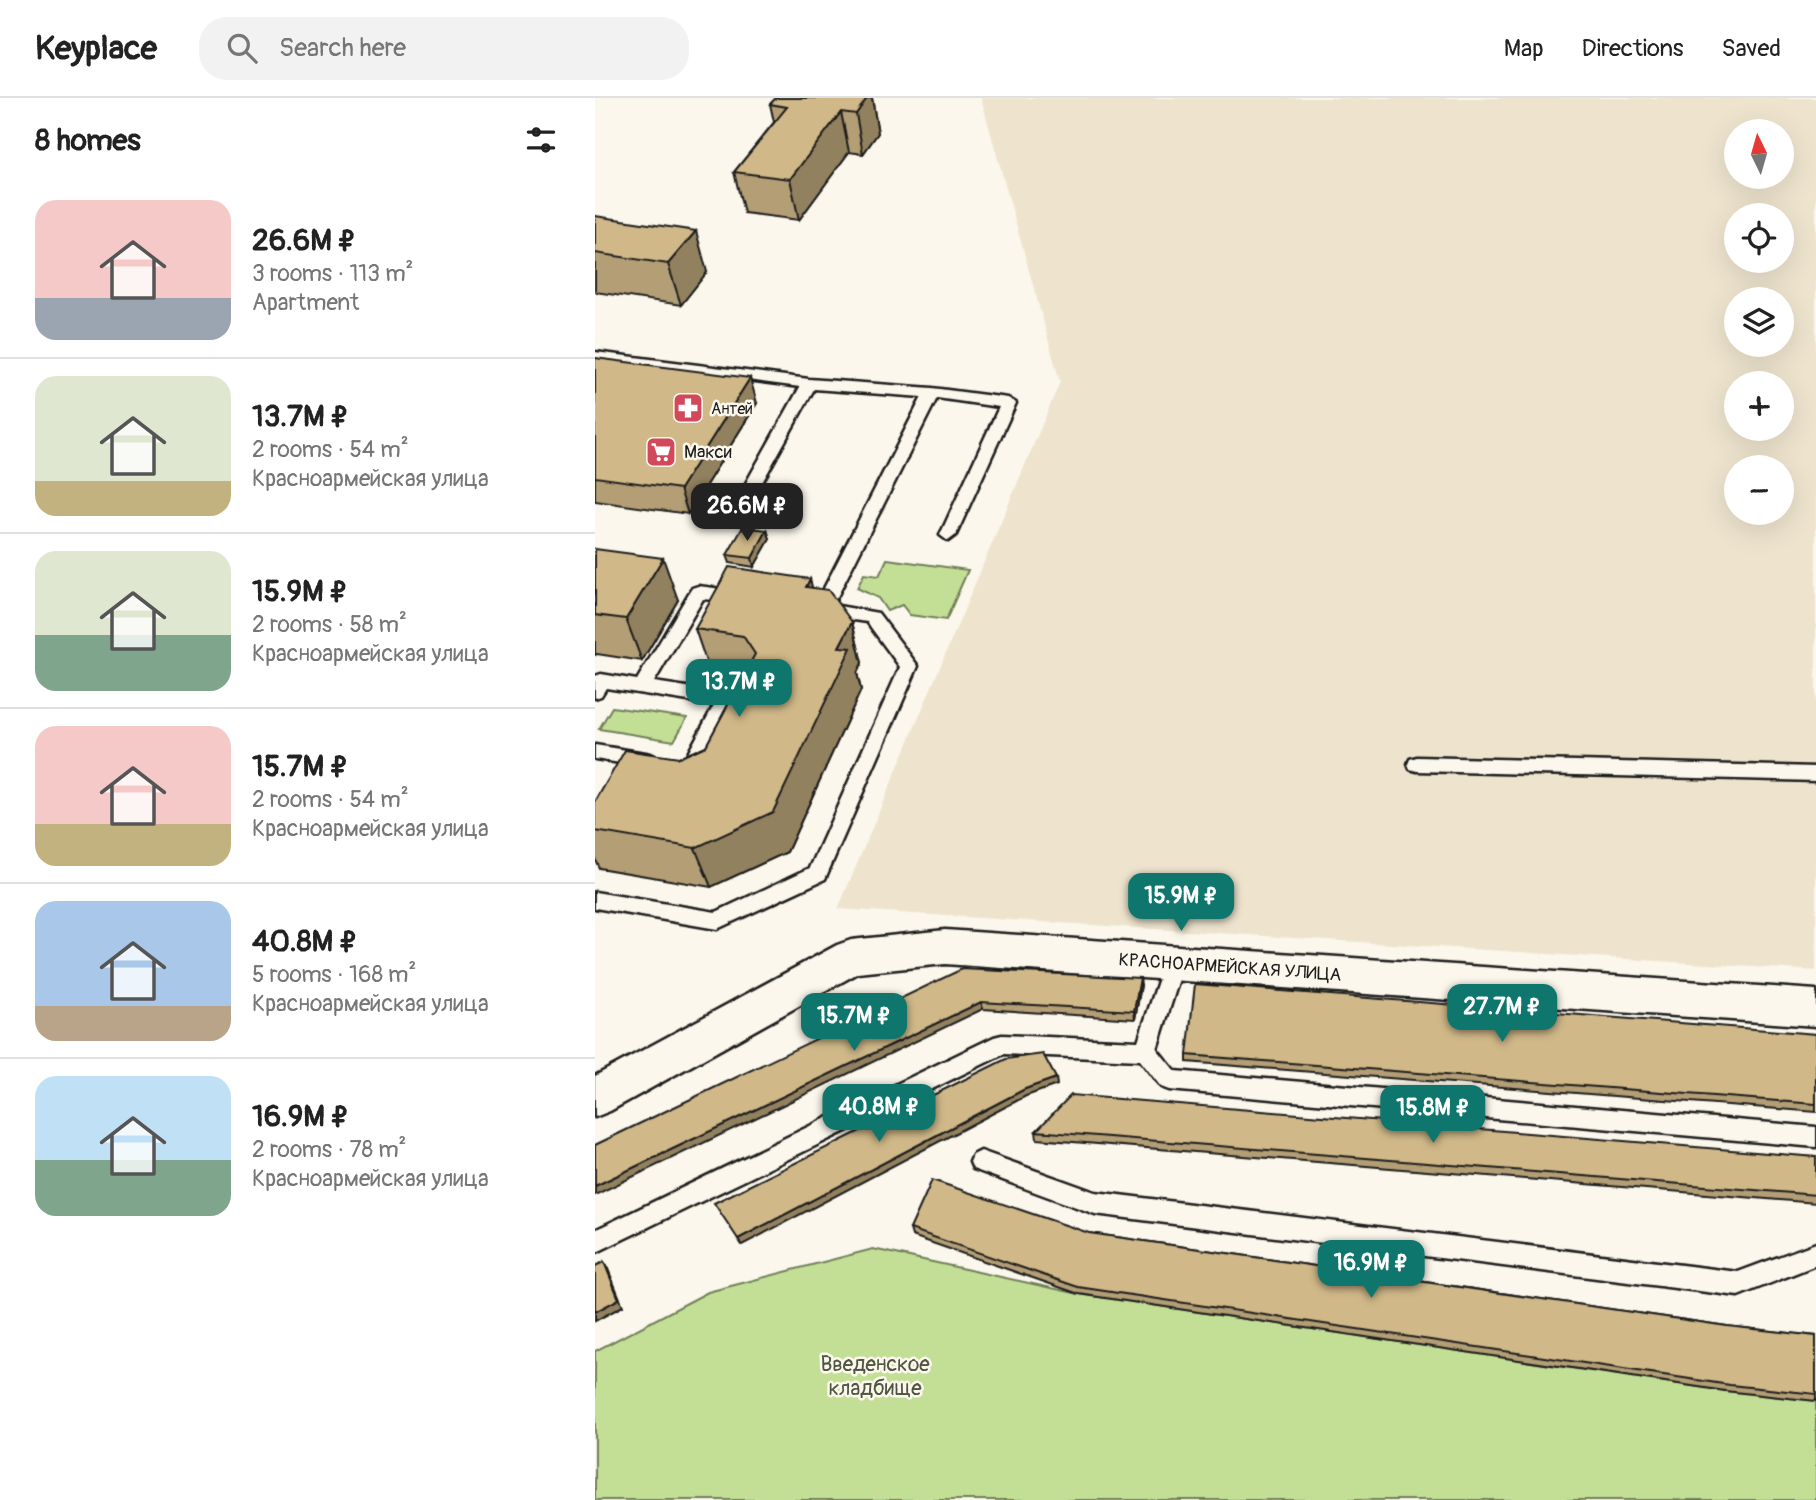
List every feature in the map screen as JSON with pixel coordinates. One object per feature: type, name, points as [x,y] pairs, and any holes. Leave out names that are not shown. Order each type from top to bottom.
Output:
[{"type":"street","name":"КРАСНОАРМЕЙСКАЯ УЛИЦА","points":[[595,1098],[851,957],[945,947],[1816,1008]]},
{"type":"lane","points":[[595,356],[809,384],[932,393],[1008,403],[948,535]]},
{"type":"lane","points":[[741,506],[809,384]]},
{"type":"lane","points":[[822,609],[932,393]]},
{"type":"lane","points":[[642,687],[692,591],[753,599]]},
{"type":"lane","points":[[595,900],[717,921],[817,873],[909,666],[872,617],[795,605]]},
{"type":"lane","points":[[595,691],[601,681],[726,700],[690,767],[598,757]]},
{"type":"lane","points":[[1417,764],[1816,774]]},
{"type":"lane","points":[[1146,1051],[1174,963]]},
{"type":"lane","points":[[595,1242],[1002,1044],[1146,1051]]},
{"type":"lane","points":[[1146,1051],[1168,1080],[1816,1137]]},
{"type":"lane","points":[[981,1162],[1095,1203],[1738,1284],[1816,1254]]},
{"type":"shaded area","points":[[981,98],[1816,98],[1816,971],[838,909],[1060,382]]},
{"type":"green space","points":[[887,559],[968,570],[946,620],[910,615],[902,605],[887,611],[878,598],[857,588],[864,574],[879,576]]},
{"type":"green space","points":[[612,707],[687,718],[674,741],[599,729]]},
{"type":"green space","name":"Введенское кладбище","points":[[873,1249],[1079,1294],[1726,1391],[1816,1401],[1816,1500],[595,1500],[595,1351],[708,1292]]},
{"type":"building","points":[[776,98],[867,98],[856,114],[841,112],[790,179],[734,172],[787,107],[770,104]]},
{"type":"building","points":[[595,216],[696,231],[668,264],[595,253]]},
{"type":"building","name":"Макси","points":[[595,358],[750,378],[680,489],[595,477]]},
{"type":"building","points":[[743,527],[767,530],[752,558],[727,555]]},
{"type":"building","points":[[595,549],[663,558],[626,619],[595,615]]},
{"type":"building","points":[[729,567],[810,579],[806,587],[828,590],[852,622],[839,647],[851,648],[773,812],[695,848],[595,831],[595,802],[625,750],[679,758],[706,746],[755,654],[743,636],[695,629]]},
{"type":"building","points":[[962,969],[1140,978],[1134,1011],[981,1002],[595,1186],[595,1145]]},
{"type":"building","points":[[1195,984],[1816,1034],[1816,1104],[1187,1055]]},
{"type":"building","points":[[1043,1054],[1056,1078],[1025,1089],[738,1239],[714,1203],[1006,1059]]},
{"type":"building","points":[[1071,1095],[1816,1157],[1816,1195],[1036,1131]]},
{"type":"building","points":[[932,1180],[1089,1233],[1727,1326],[1816,1336],[1816,1394],[1730,1385],[1078,1287],[910,1229]]},
{"type":"building","points":[[604,1262],[619,1299],[595,1312],[595,1266]]},
{"type":"place","name":"Антей","points":[[688,408]]},
{"type":"place","name":"Макси","points":[[661,452]]}]
